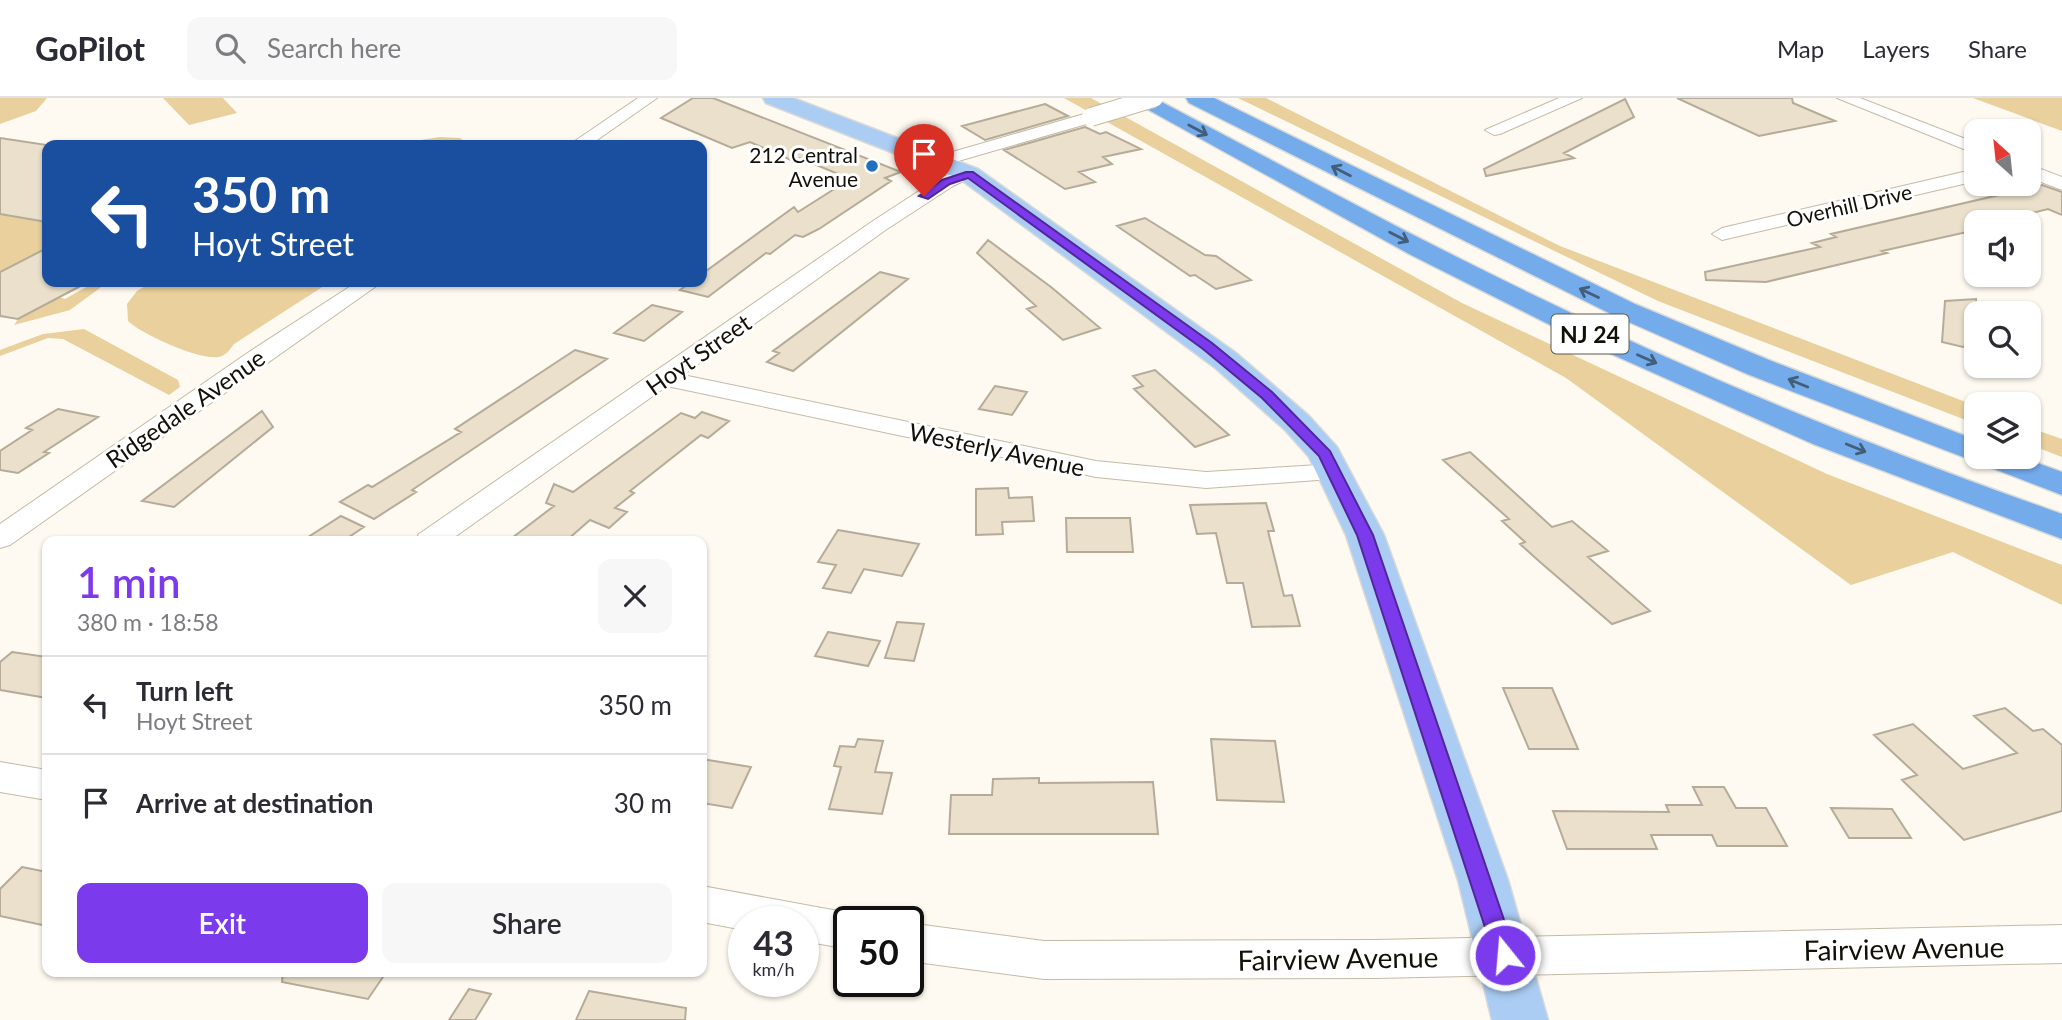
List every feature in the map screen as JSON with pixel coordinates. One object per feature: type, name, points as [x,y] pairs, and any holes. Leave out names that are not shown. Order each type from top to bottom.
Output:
[{"type":"highway","name":"NJ 24","points":[[1138,98],[1399,237],[1592,335],[1894,464],[2062,527]]},
{"type":"highway","name":"NJ 24","points":[[1197,98],[1625,310],[1758,367],[1964,447]]},
{"type":"highway","points":[[2021,469],[2062,484]]},
{"type":"main road","points":[[774,98],[955,168],[1225,360],[1297,423],[1325,454],[1365,535],[1505,955],[1520,1020]]},
{"type":"street","points":[[586,140],[649,98]]},
{"type":"street","name":"Hoyt Street","points":[[436,536],[880,225],[946,182],[955,168],[1091,117],[1154,98]]},
{"type":"street","points":[[1494,130],[1574,98]]},
{"type":"street","points":[[1845,98],[1964,144]]},
{"type":"street","points":[[2041,175],[2062,184]]},
{"type":"street","name":"Overhill Drive","points":[[1722,234],[1964,178]]},
{"type":"street","name":"Ridgedale Avenue","points":[[0,538],[254,359],[363,287]]},
{"type":"street","name":"Westerly Avenue","points":[[664,378],[1096,469],[1206,480],[1335,472]]},
{"type":"street","points":[[0,776],[42,784]]},
{"type":"street","points":[[707,905],[728,909]]},
{"type":"street","name":"Fairview Avenue","points":[[924,944],[1044,960],[1505,955],[2062,944]]},
{"type":"shaded area","points":[[0,98],[47,98],[36,111],[0,124]]},
{"type":"shaded area","points":[[163,98],[223,98],[237,113],[189,125]]},
{"type":"shaded area","points":[[1064,98],[1091,98],[1462,303],[1827,474],[2062,565],[2062,605],[1953,552],[1851,585],[1566,378]]},
{"type":"shaded area","points":[[1238,98],[1266,98],[1560,246],[1964,401],[1964,419],[1658,301]]},
{"type":"shaded area","points":[[1973,98],[2062,98],[2062,131],[2041,123],[2041,119],[2030,119]]},
{"type":"shaded area","points":[[440,137],[462,140],[420,140]]},
{"type":"shaded area","points":[[0,214],[42,221],[42,251],[0,272]]},
{"type":"shaded area","points":[[86,287],[101,287],[70,310],[14,325],[18,319],[59,297],[65,299]]},
{"type":"shaded area","points":[[144,287],[322,287],[234,344],[224,355],[214,357],[202,356],[174,346],[128,321],[127,304]]},
{"type":"shaded area","points":[[84,329],[178,380],[180,387],[169,395],[63,339],[48,338],[0,356],[0,350],[43,334]]},
{"type":"shaded area","points":[[2041,432],[2062,439],[2062,457],[2041,449]]},
{"type":"building","points":[[693,98],[713,98],[901,172],[885,178],[891,181],[819,229],[803,237],[795,235],[770,254],[766,253],[708,297],[680,290],[684,287],[707,287],[707,270],[794,207],[798,212],[850,179],[800,158],[793,161],[750,142],[732,148],[661,118]]},
{"type":"building","points":[[1677,98],[1792,98],[1793,103],[1835,121],[1759,136]]},
{"type":"building","points":[[1625,99],[1634,117],[1564,153],[1574,158],[1486,176],[1484,169]]},
{"type":"building","points":[[1045,104],[1068,116],[985,140],[962,126]]},
{"type":"building","points":[[1085,127],[1100,134],[1106,132],[1141,149],[1103,157],[1112,164],[1079,172],[1095,182],[1065,189],[1004,150]]},
{"type":"building","points":[[0,138],[42,144],[42,221],[0,214]]},
{"type":"building","points":[[2041,185],[2062,192],[2062,215],[2048,209],[1964,210],[1964,233],[1766,282],[1706,280],[1705,272],[1820,247],[1812,243],[1836,237],[1831,234],[1995,196],[2041,196]]},
{"type":"building","points":[[1145,218],[1205,255],[1216,256],[1251,280],[1216,289],[1195,275],[1190,276],[1117,226]]},
{"type":"building","points":[[988,240],[1100,328],[1063,340],[1027,309],[1036,306],[977,253]]},
{"type":"building","points":[[42,251],[42,287],[79,287],[18,319],[0,316],[0,272]]},
{"type":"building","points":[[880,272],[908,279],[793,371],[767,362],[779,353],[773,351]]},
{"type":"building","points":[[1976,299],[1964,301],[1964,347],[1942,342],[1945,301]]},
{"type":"building","points":[[652,305],[682,312],[644,341],[614,333]]},
{"type":"building","points":[[575,350],[607,359],[412,490],[416,492],[374,519],[340,502],[368,485],[372,487],[461,432],[455,429]]},
{"type":"building","points":[[1155,370],[1229,435],[1195,447],[1134,389],[1143,386],[1133,376]]},
{"type":"building","points":[[995,386],[1027,392],[1012,415],[979,409]]},
{"type":"building","points":[[58,409],[98,417],[44,452],[49,453],[18,473],[0,470],[0,451],[32,430],[26,428]]},
{"type":"building","points":[[262,411],[273,427],[174,507],[142,501]]},
{"type":"building","points":[[702,412],[729,421],[708,438],[701,435],[630,491],[634,493],[615,508],[627,512],[609,528],[590,520],[572,536],[515,536],[554,506],[546,503],[554,484],[573,492],[681,413],[695,418]]},
{"type":"building","points":[[1470,452],[1552,527],[1572,521],[1608,551],[1588,557],[1650,611],[1612,624],[1540,562],[1520,544],[1525,542],[1502,521],[1509,519],[1443,460]]},
{"type":"building","points":[[1008,488],[1009,498],[1032,497],[1034,521],[1002,522],[1003,534],[976,535],[976,489]]},
{"type":"building","points":[[1266,503],[1274,531],[1268,531],[1284,596],[1292,595],[1300,626],[1252,627],[1243,583],[1227,583],[1216,533],[1197,534],[1190,505]]},
{"type":"building","points":[[341,516],[364,527],[350,536],[310,536]]},
{"type":"building","points":[[1066,518],[1130,518],[1133,552],[1067,552]]},
{"type":"building","points":[[838,530],[919,544],[902,576],[864,569],[851,593],[823,588],[836,565],[818,562]]},
{"type":"building","points":[[897,622],[924,624],[914,661],[885,658]]},
{"type":"building","points":[[828,632],[880,641],[868,666],[815,656]]},
{"type":"building","points":[[12,652],[42,656],[42,697],[0,690],[0,662]]},
{"type":"building","points":[[1503,688],[1552,688],[1578,749],[1529,749]]},
{"type":"building","points":[[2005,708],[2033,731],[2043,729],[2062,745],[2062,811],[1964,840],[1902,780],[1917,775],[1874,735],[1913,724],[1963,769],[2017,753],[1974,716]]},
{"type":"building","points":[[858,739],[883,741],[875,772],[892,773],[882,814],[829,809],[841,767],[834,766],[840,746],[855,747]]},
{"type":"building","points":[[1211,739],[1275,741],[1284,802],[1217,800]]},
{"type":"building","points":[[707,760],[751,767],[732,808],[707,804]]},
{"type":"building","points":[[1039,778],[1039,783],[1153,782],[1158,834],[949,834],[951,795],[992,795],[993,779]]},
{"type":"building","points":[[1693,787],[1724,787],[1736,808],[1766,808],[1787,846],[1717,846],[1712,835],[1651,835],[1657,849],[1567,849],[1553,811],[1669,812],[1666,805],[1702,805]]},
{"type":"building","points":[[1831,808],[1892,809],[1911,838],[1849,838]]},
{"type":"building","points":[[22,867],[42,871],[42,925],[0,916],[0,889]]},
{"type":"building","points":[[282,977],[383,977],[368,999],[282,982]]},
{"type":"building","points":[[469,989],[491,994],[475,1020],[449,1020]]},
{"type":"building","points":[[589,991],[686,1008],[685,1020],[576,1020]]},
{"type":"place","name":"212 Central Avenue","points":[[872,166]]},
{"type":"route","points":[[924,196],[954,178],[970,174],[1208,346],[1267,395],[1325,454],[1365,535],[1483,880],[1505,955]]}]
